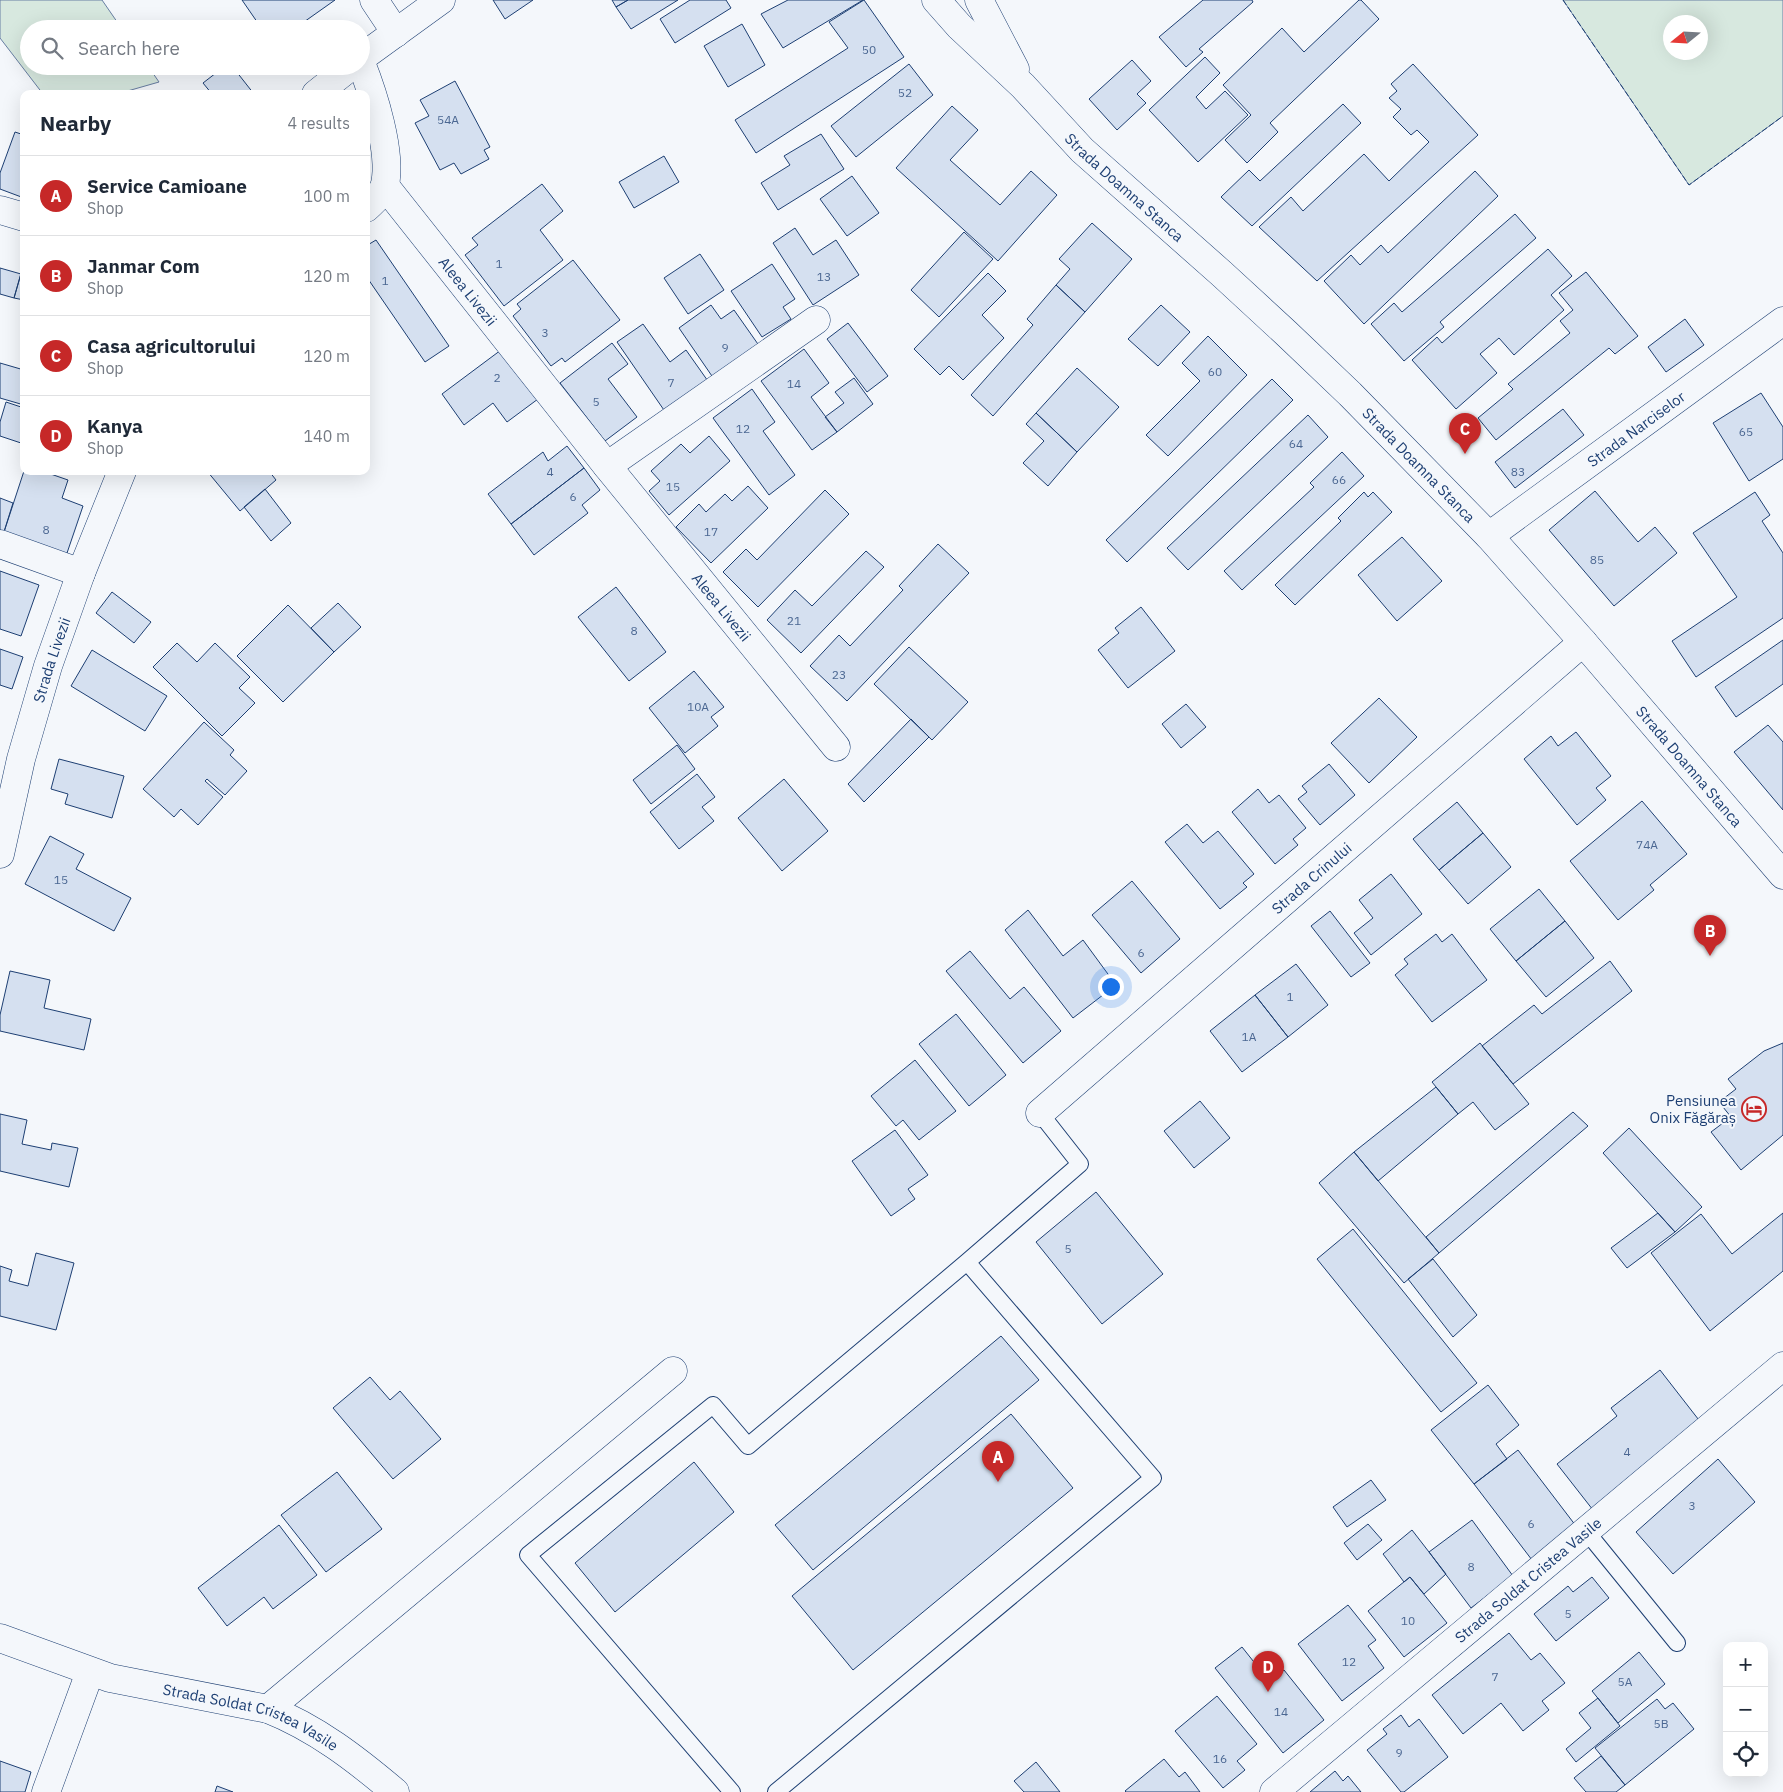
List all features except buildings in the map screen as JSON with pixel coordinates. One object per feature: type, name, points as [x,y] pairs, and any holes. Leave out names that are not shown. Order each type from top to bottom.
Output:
[{"type":"street","points":[[374,0],[396,33]]},
{"type":"street","points":[[370,52],[442,0]]},
{"type":"street","name":"Strada Doamna Stanca","points":[[936,0],[959,26],[1023,86],[1082,150],[1222,274],[1350,394],[1490,536],[1783,875]]},
{"type":"street","name":"Strada Doamna Stanca","points":[[979,0],[1023,86]]},
{"type":"street","points":[[321,90],[340,75]]},
{"type":"street","points":[[366,75],[374,95],[382,133],[386,167],[385,186],[370,204]]},
{"type":"street","name":"Aleea Livezii","points":[[385,186],[607,466],[836,747]]},
{"type":"street","points":[[0,210],[20,216]]},
{"type":"street","points":[[607,466],[816,320]]},
{"type":"street","name":"Strada Narciselor","points":[[1490,536],[1783,321]]},
{"type":"street","name":"Strada Livezii","points":[[0,854],[21,759],[59,631],[120,475]]},
{"type":"street","points":[[0,544],[81,573]]},
{"type":"street","name":"Strada Crinului","points":[[1040,1113],[1583,642]]},
{"type":"street","name":"Strada Soldat Cristea Vasile","points":[[1274,1792],[1783,1366]]},
{"type":"street","points":[[268,1710],[673,1371]]},
{"type":"street","name":"Strada Soldat Cristea Vasile","points":[[0,1638],[90,1672],[141,1686],[268,1710],[292,1718],[335,1744],[395,1792]]},
{"type":"street","points":[[46,1792],[90,1672]]},
{"type":"lane","points":[[732,1792],[528,1555],[712,1405],[748,1446],[967,1262],[1080,1164],[1040,1113]]},
{"type":"lane","points":[[776,1792],[1153,1478],[967,1262]]},
{"type":"lane","points":[[1586,1531],[1677,1644]]},
{"type":"shaded area","points":[[0,0],[102,0],[116,20],[20,20],[20,64],[0,38]]},
{"type":"shaded area","points":[[1563,0],[1783,0],[1783,116],[1689,185]]},
{"type":"shaded area","points":[[28,75],[154,75],[159,82],[131,90],[40,90]]},
{"type":"fence","points":[[1563,0],[1689,185],[1783,116]]},
{"type":"place","name":"Casa agricultorului","points":[[1465,454]]},
{"type":"place","name":"Janmar Com","points":[[1710,956]]},
{"type":"place","name":"Pensiunea Onix Făgăraș","points":[[1754,1109]]},
{"type":"place","name":"Service Camioane","points":[[998,1482]]},
{"type":"place","name":"Kanya","points":[[1268,1692]]}]
